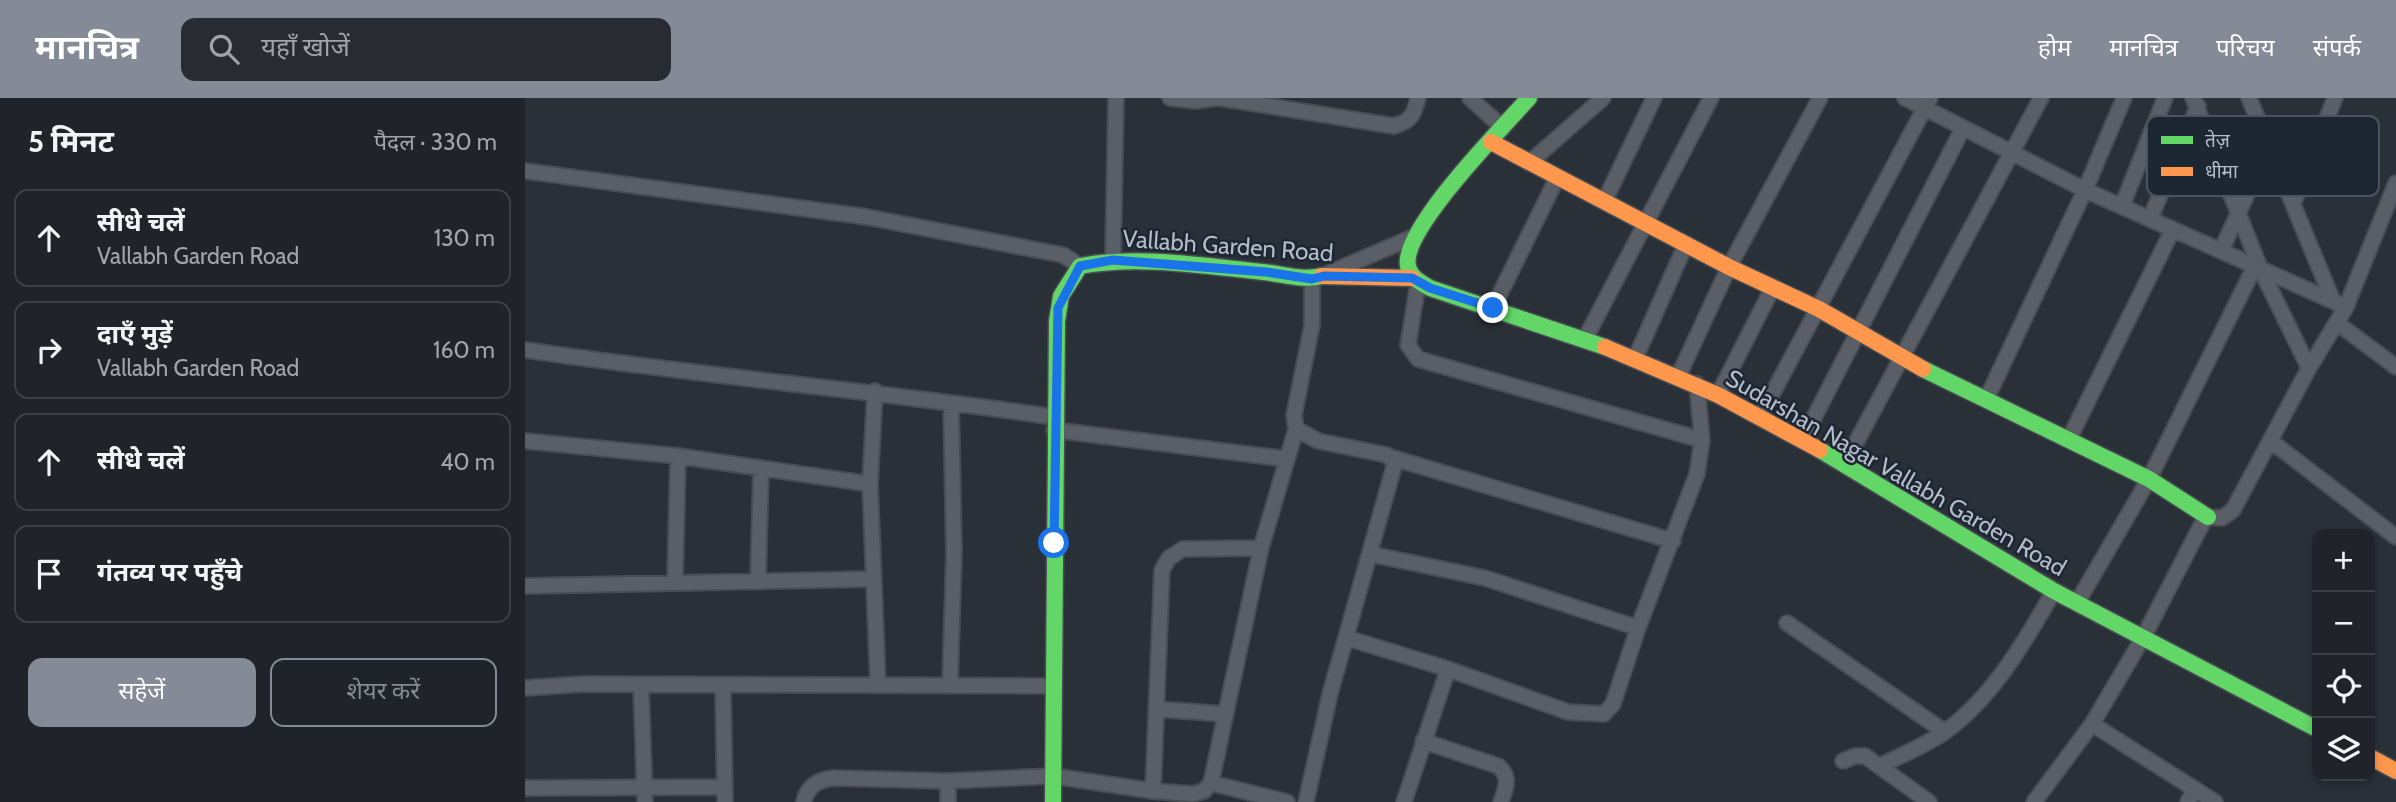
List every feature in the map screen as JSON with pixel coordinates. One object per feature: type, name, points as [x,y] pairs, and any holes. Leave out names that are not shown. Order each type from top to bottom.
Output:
[{"type":"street","points":[[1113,260],[1116,98]]},
{"type":"street","points":[[1170,98],[1196,101],[1217,98],[1394,126],[1406,122],[1414,115],[1418,98]]},
{"type":"street","points":[[1470,98],[1503,128]]},
{"type":"street","points":[[1529,98],[1413,237],[1406,264],[1415,280],[1408,345],[1418,359],[1702,440]]},
{"type":"street","points":[[1529,163],[1603,98]]},
{"type":"street","points":[[1604,202],[1654,98]]},
{"type":"street","points":[[1585,339],[1711,98]]},
{"type":"street","points":[[1678,377],[1729,267],[1820,98]]},
{"type":"street","points":[[1905,98],[1927,103],[1963,128],[2085,190],[2339,304]]},
{"type":"street","points":[[1845,463],[2009,152],[2041,98]]},
{"type":"street","points":[[1986,400],[2085,190],[2124,98]]},
{"type":"street","points":[[2158,116],[2165,98]]},
{"type":"street","points":[[2249,98],[2256,116]]},
{"type":"street","points":[[2328,116],[2335,98]]},
{"type":"street","points":[[1760,417],[1927,103]]},
{"type":"street","points":[[1803,439],[1963,128]]},
{"type":"street","points":[[1491,142],[1729,267],[1819,309],[1902,359],[2149,479],[2209,517],[2222,518],[2233,510],[2272,442],[2308,368],[2337,323],[2339,304],[2396,183]]},
{"type":"street","points":[[2122,206],[2147,143]]},
{"type":"street","points":[[525,171],[867,217],[1063,256],[1080,266],[1058,308],[1054,424],[1053,802]]},
{"type":"street","points":[[1493,308],[1557,178]]},
{"type":"street","points":[[2150,219],[2159,196]]},
{"type":"street","points":[[2232,196],[2257,267],[2308,368]]},
{"type":"street","points":[[2221,251],[2246,196]]},
{"type":"street","points":[[2290,196],[2339,304]]},
{"type":"street","points":[[2293,204],[2296,196]]},
{"type":"street","points":[[2069,439],[2173,229]]},
{"type":"street","points":[[804,802],[809,788],[820,780],[833,778],[948,781],[1053,776],[1153,791],[1193,794],[1203,791],[1210,783],[1261,548],[1296,429],[1294,415],[1318,277],[1413,237]]},
{"type":"street","points":[[1635,359],[1686,244]]},
{"type":"street","name":"Vallabh Garden Road","points":[[1080,266],[1113,260],[1318,277],[1415,280]]},
{"type":"street","points":[[2077,603],[2149,479],[2257,267]]},
{"type":"street","name":"Sudarshan Nagar Vallabh Garden Road","points":[[1415,280],[1585,339],[1697,384],[1845,463],[2054,591],[2312,726]]},
{"type":"street","points":[[1718,395],[1773,287]]},
{"type":"street","points":[[2337,323],[2396,367]]},
{"type":"street","points":[[525,350],[669,371],[875,391],[1054,424],[1287,459]]},
{"type":"street","points":[[1347,638],[1448,669],[1568,712],[1599,715],[1613,704],[1638,628],[1697,474],[1702,440],[1697,384]]},
{"type":"street","points":[[875,391],[870,485],[871,579],[879,684]]},
{"type":"street","points":[[950,684],[954,552],[951,403]]},
{"type":"street","points":[[1296,429],[1318,441],[1380,453],[1673,541]]},
{"type":"street","points":[[525,441],[678,456],[870,485]]},
{"type":"street","points":[[2272,442],[2396,537]]},
{"type":"street","points":[[675,580],[678,456]]},
{"type":"street","points":[[1305,802],[1330,694],[1395,469],[1393,458]]},
{"type":"street","points":[[758,582],[761,470]]},
{"type":"street","points":[[2042,799],[2092,724],[2209,517]]},
{"type":"street","points":[[1153,791],[1162,570],[1169,558],[1183,549],[1261,548]]},
{"type":"street","points":[[1370,554],[1485,578],[1638,628]]},
{"type":"street","points":[[525,586],[675,580],[758,582],[871,579]]},
{"type":"street","points":[[1880,766],[1945,732],[1966,715],[2023,645],[2054,591]]},
{"type":"street","points":[[1787,623],[1945,732]]},
{"type":"street","points":[[1403,802],[1448,669]]},
{"type":"street","points":[[525,688],[879,684],[1054,686]]},
{"type":"street","points":[[641,685],[644,795]]},
{"type":"street","points":[[525,788],[585,795],[725,795],[723,687]]},
{"type":"street","points":[[1156,709],[1225,714]]},
{"type":"street","points":[[2092,724],[2192,796],[2215,802]]},
{"type":"street","points":[[1423,741],[1498,765],[1505,771],[1507,780],[1501,802]]},
{"type":"street","points":[[1843,761],[1860,755],[1880,766],[1929,802]]},
{"type":"street","points":[[2375,760],[2396,771]]},
{"type":"street","points":[[948,781],[948,802]]},
{"type":"street","points":[[1210,783],[1287,802]]},
{"type":"traffic: fast","points":[[1529,98],[1436,205],[1410,250],[1409,270],[1416,279],[1430,288],[1605,347]]},
{"type":"traffic: fast","points":[[1053,802],[1057,321],[1061,296],[1080,266],[1125,261],[1171,263],[1300,277],[1322,276]]},
{"type":"traffic: fast","points":[[1923,369],[2149,479],[2208,517]]},
{"type":"traffic: fast","points":[[1820,450],[2054,591],[2312,726]]},
{"type":"traffic: slow","points":[[1491,142],[1729,267],[1819,309],[1923,369]]},
{"type":"traffic: slow","points":[[1322,276],[1412,278]]},
{"type":"traffic: slow","points":[[1605,347],[1718,395],[1820,450]]},
{"type":"traffic: slow","points":[[2375,760],[2396,771]]},
{"type":"route","points":[[1054,543],[1054,417],[1058,308],[1061,296],[1080,266],[1113,260],[1266,272],[1312,279],[1324,276],[1412,278],[1430,288],[1493,308]]}]
